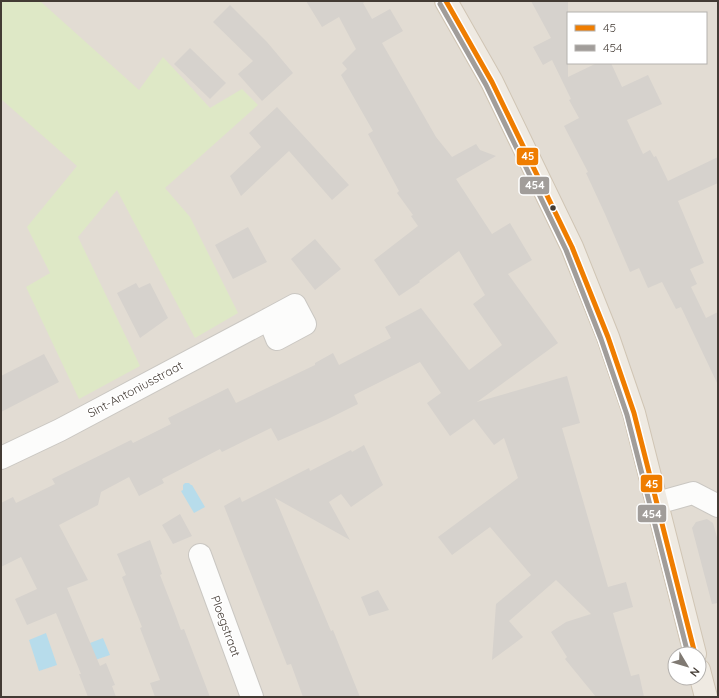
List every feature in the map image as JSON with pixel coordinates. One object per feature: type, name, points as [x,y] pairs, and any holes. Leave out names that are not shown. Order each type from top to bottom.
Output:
[{"type":"main road","points":[[446,1],[492,82],[572,247],[608,337],[634,413],[693,646]]},
{"type":"main road","points":[[703,686],[706,697]]},
{"type":"street","name":"Sint-Antoniusstraat","points":[[1,458],[60,430],[268,319]]},
{"type":"street","points":[[657,503],[693,493],[718,506]]},
{"type":"street","name":"Ploegstraat","points":[[200,555],[252,697]]},
{"type":"shaded area","points":[[1,1],[718,1],[718,697],[1,697]]},
{"type":"green space","points":[[1,1],[40,1],[139,90],[163,57],[210,108],[242,89],[258,105],[165,188],[190,217],[238,313],[195,338],[117,190],[78,237],[140,366],[79,399],[26,287],[50,273],[27,227],[77,166],[1,99]]},
{"type":"water","points":[[185,483],[192,485],[205,507],[194,513],[181,491],[183,490],[183,485]]},
{"type":"water","points":[[46,633],[57,665],[39,671],[29,640]]},
{"type":"water","points":[[103,638],[110,655],[83,664],[77,648]]},
{"type":"building","points":[[306,1],[366,1],[363,3],[372,19],[390,9],[403,31],[382,43],[436,137],[452,157],[476,144],[480,150],[496,156],[456,179],[492,234],[510,223],[532,260],[508,274],[558,343],[477,402],[567,376],[580,423],[562,428],[608,587],[626,582],[633,607],[613,613],[631,676],[639,674],[644,697],[596,697],[565,659],[567,657],[551,632],[566,622],[591,614],[556,580],[509,621],[523,637],[492,660],[496,604],[531,575],[490,527],[452,555],[438,537],[518,478],[504,438],[494,445],[474,419],[450,436],[427,403],[441,393],[420,362],[354,395],[358,404],[328,419],[278,441],[271,428],[222,452],[220,449],[162,479],[164,483],[139,496],[129,477],[101,492],[98,505],[59,525],[88,580],[67,588],[100,666],[106,663],[115,685],[112,686],[116,697],[88,697],[79,674],[81,674],[56,613],[27,625],[15,599],[37,589],[21,557],[1,567],[1,503],[13,497],[16,503],[55,484],[52,479],[131,440],[133,443],[171,424],[168,418],[228,388],[236,403],[315,365],[315,363],[333,353],[339,365],[391,338],[385,327],[421,308],[469,370],[502,345],[473,304],[485,295],[459,251],[419,281],[420,282],[399,296],[374,260],[418,226],[411,216],[413,215],[397,193],[399,191],[368,134],[373,131],[341,75],[347,69],[342,63],[356,49],[339,17],[322,27]]},
{"type":"building","points":[[531,1],[568,1],[568,77],[595,64],[611,64],[622,87],[648,75],[662,104],[627,120],[643,154],[650,150],[654,157],[656,156],[668,181],[718,157],[718,183],[678,201],[704,263],[690,269],[697,284],[691,287],[706,318],[718,312],[718,385],[681,307],[676,309],[662,282],[648,288],[639,268],[630,272],[586,173],[588,172],[564,126],[579,118],[569,100],[571,99],[552,60],[543,65],[533,47],[551,38]]},
{"type":"building","points":[[230,5],[267,42],[293,73],[262,101],[238,74],[253,61],[213,22]]},
{"type":"building","points":[[190,48],[226,83],[210,99],[174,64]]},
{"type":"building","points":[[277,107],[349,185],[332,200],[289,151],[241,196],[230,176],[261,147],[249,133]]},
{"type":"building","points":[[248,227],[267,262],[233,279],[215,245]]},
{"type":"building","points":[[315,239],[341,269],[315,290],[291,259]]},
{"type":"building","points":[[136,283],[139,288],[150,283],[168,318],[140,338],[117,293]]},
{"type":"building","points":[[44,354],[59,382],[1,412],[1,376]]},
{"type":"building","points":[[364,445],[383,485],[351,507],[341,494],[329,502],[350,540],[275,498],[331,631],[333,630],[360,697],[303,697],[291,664],[287,665],[224,506],[240,497],[242,502],[309,468],[310,471]]},
{"type":"building","points":[[180,514],[192,536],[173,544],[162,525]]},
{"type":"building","points":[[707,519],[713,523],[718,541],[718,603],[712,604],[692,528],[696,522]]},
{"type":"building","points":[[150,540],[162,574],[160,575],[181,630],[184,629],[210,697],[155,697],[150,683],[160,680],[140,628],[142,627],[122,577],[126,575],[117,554]]},
{"type":"building","points":[[378,590],[389,610],[369,616],[361,597]]},
{"type":"transit line","name":"45","points":[[446,1],[492,82],[572,247],[608,337],[634,413],[693,646]]},
{"type":"transit line","name":"454","points":[[440,4],[486,85],[566,250],[601,339],[627,415],[686,646]]}]
